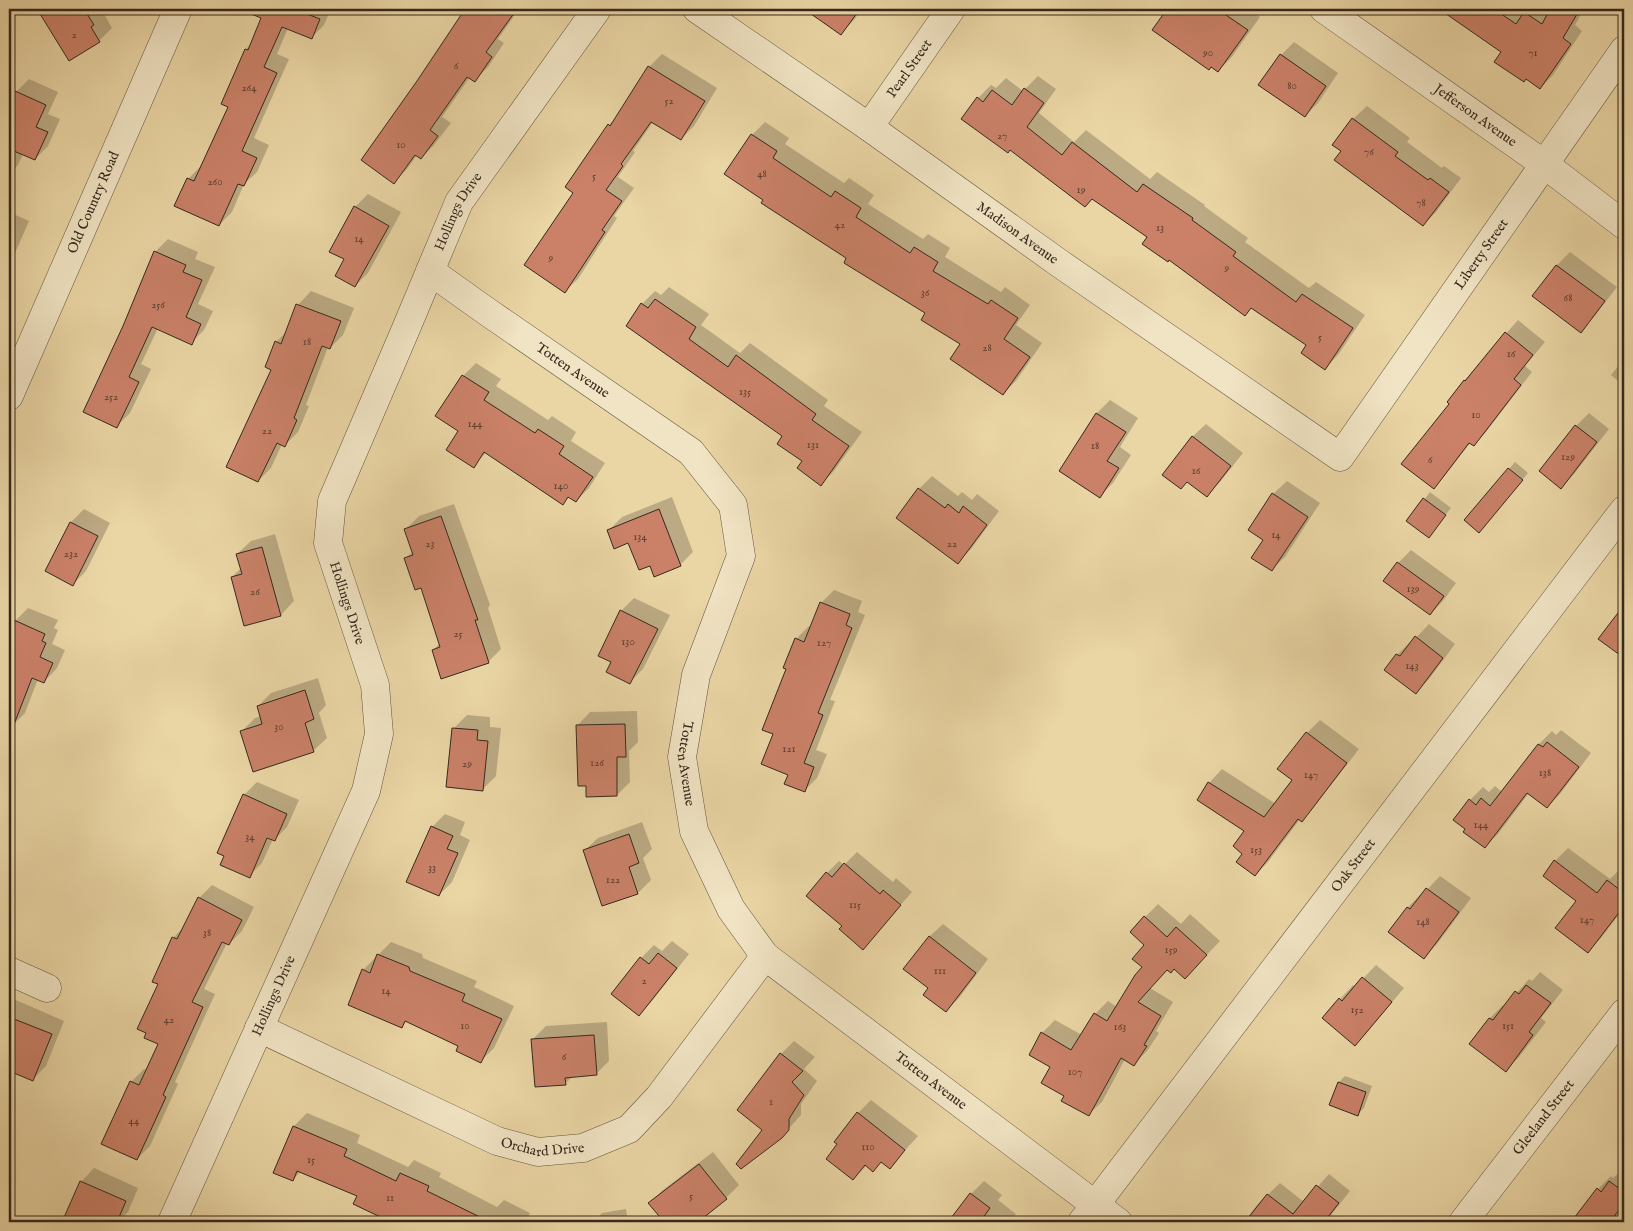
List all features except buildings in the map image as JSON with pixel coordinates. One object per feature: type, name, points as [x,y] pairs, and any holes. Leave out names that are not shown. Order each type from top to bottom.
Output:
[{"type":"street","name":"Hollings Drive","points":[[172,1222],[366,791],[379,734],[374,685],[328,543],[332,501],[459,202],[597,9]]},
{"type":"street","name":"Madison Avenue","points":[[697,9],[869,127],[1059,263],[1340,457]]},
{"type":"street","name":"Pearl Street","points":[[869,127],[951,9]]},
{"type":"street","name":"Jefferson Avenue","points":[[1324,9],[1544,164],[1624,225]]},
{"type":"street","name":"Old Country Road","points":[[9,396],[176,10]]},
{"type":"street","name":"Liberty Street","points":[[1340,457],[1624,50]]},
{"type":"street","name":"Totten Avenue","points":[[430,270],[489,314],[691,452],[733,505],[741,556],[696,675],[682,758],[694,831],[731,909],[765,956],[1089,1214],[1118,1222]]},
{"type":"street","name":"Oak Street","points":[[1089,1214],[1624,510]]},
{"type":"street","name":"Orchard Drive","points":[[259,1028],[496,1141],[538,1152],[583,1148],[629,1129],[659,1097],[765,956]]},
{"type":"street","points":[[9,971],[47,988]]},
{"type":"street","name":"Gleeland Street","points":[[1463,1222],[1624,1013]]}]
